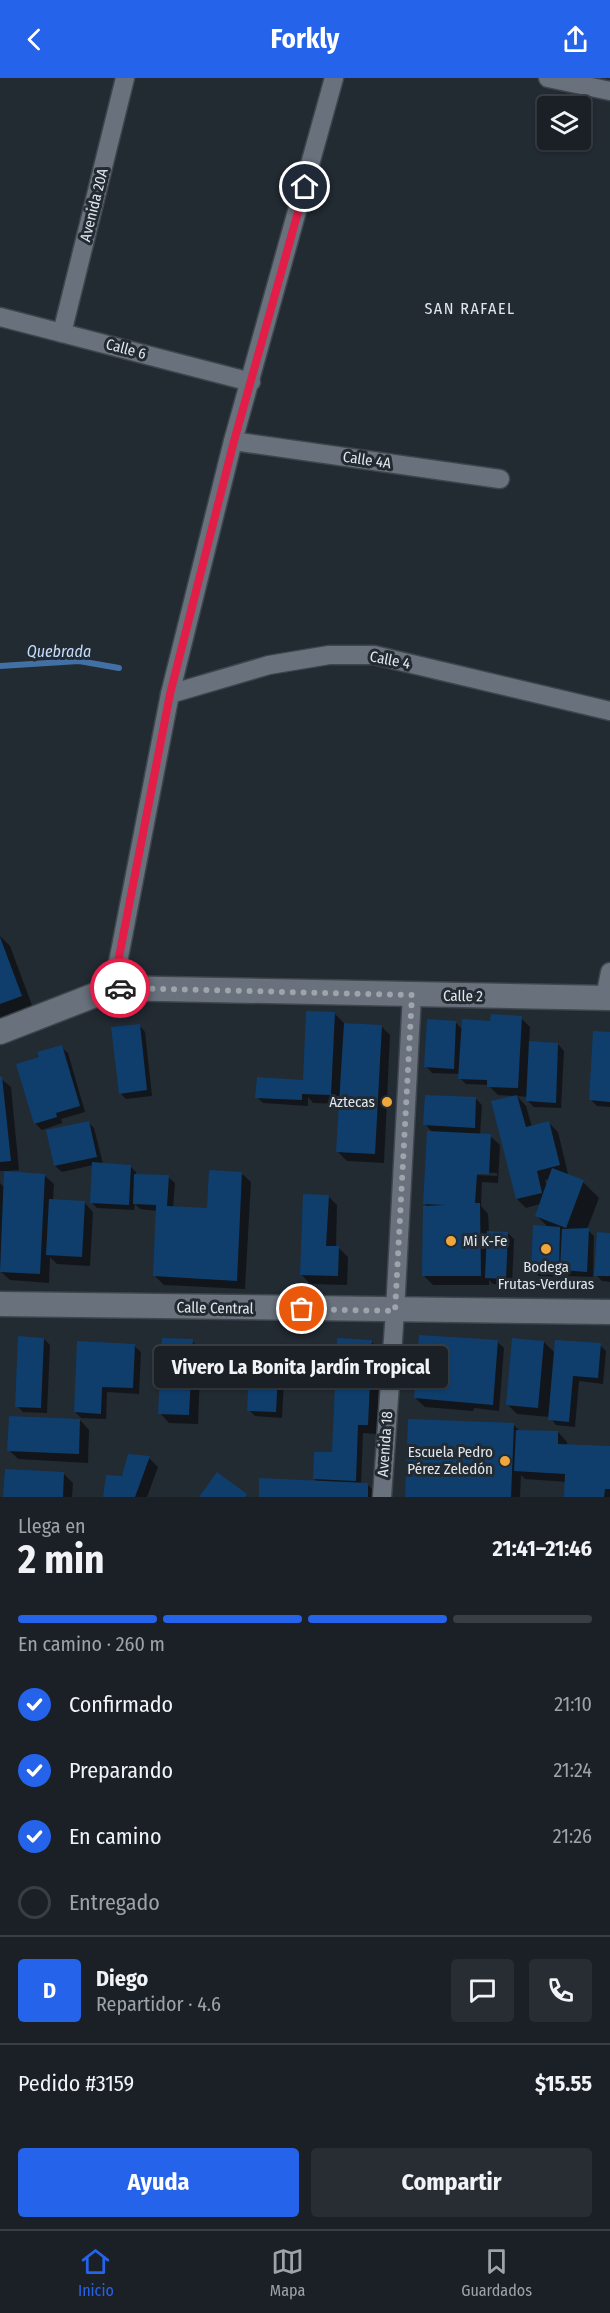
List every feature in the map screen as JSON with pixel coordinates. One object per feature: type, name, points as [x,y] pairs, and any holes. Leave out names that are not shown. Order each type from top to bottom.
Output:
[{"type":"main road","name":"Calle 2","points":[[0,1032],[113,988],[608,998]]},
{"type":"main road","name":"Calle Central","points":[[0,1304],[395,1311],[610,1312]]},
{"type":"street","name":"Avenida 20A","points":[[62,333],[125,78]]},
{"type":"street","points":[[113,988],[170,694],[234,441],[334,78]]},
{"type":"street","points":[[548,78],[610,91]]},
{"type":"street","name":"Calle 6","points":[[0,317],[251,382]]},
{"type":"street","name":"Calle 4A","points":[[234,441],[500,478]]},
{"type":"street","name":"Calle 4","points":[[170,694],[269,665],[329,655],[374,655],[610,711]]},
{"type":"street","points":[[608,998],[610,972]]},
{"type":"street","name":"Avenida 18","points":[[382,1497],[395,1311],[412,995]]},
{"type":"building","points":[[0,937],[22,996],[0,1004]]},
{"type":"building","points":[[306,1011],[335,1012],[331,1095],[302,1094],[302,1100],[255,1098],[257,1077],[303,1080]]},
{"type":"building","points":[[491,1014],[522,1016],[518,1088],[487,1087],[487,1080],[458,1079],[462,1019],[490,1021]]},
{"type":"building","points":[[427,1019],[456,1021],[454,1069],[424,1067]]},
{"type":"building","points":[[344,1023],[382,1025],[375,1154],[336,1152]]},
{"type":"building","points":[[140,1024],[147,1090],[119,1094],[111,1027]]},
{"type":"building","points":[[593,1031],[610,1032],[610,1102],[589,1100]]},
{"type":"building","points":[[529,1041],[558,1043],[556,1103],[526,1101]]},
{"type":"building","points":[[62,1045],[80,1106],[56,1113],[57,1117],[34,1124],[16,1064],[39,1057],[37,1052]]},
{"type":"building","points":[[2,1076],[11,1161],[0,1162],[0,1077]]},
{"type":"building","points":[[425,1095],[476,1097],[475,1128],[423,1125]]},
{"type":"building","points":[[517,1095],[526,1127],[549,1121],[560,1165],[537,1171],[542,1193],[516,1199],[491,1101]]},
{"type":"building","points":[[89,1121],[97,1157],[54,1166],[46,1130]]},
{"type":"building","points":[[427,1131],[491,1134],[489,1174],[477,1174],[475,1203],[480,1203],[481,1276],[422,1276],[423,1206],[445,1205],[423,1204]]},
{"type":"building","points":[[92,1162],[131,1165],[129,1205],[90,1203]]},
{"type":"building","points":[[552,1168],[584,1180],[566,1228],[535,1216]]},
{"type":"building","points":[[209,1170],[242,1172],[237,1281],[153,1276],[156,1205],[133,1204],[134,1174],[169,1175],[167,1206],[207,1208]]},
{"type":"building","points":[[4,1171],[45,1174],[40,1274],[0,1272]]},
{"type":"building","points":[[303,1194],[329,1195],[326,1246],[339,1246],[338,1276],[300,1275]]},
{"type":"building","points":[[49,1199],[85,1201],[82,1257],[46,1255]]},
{"type":"building","name":"Bodega Frutas-Verduras","points":[[533,1225],[560,1227],[559,1271],[531,1271]]},
{"type":"building","points":[[589,1228],[587,1272],[560,1270],[562,1229]]},
{"type":"building","points":[[487,1231],[508,1232],[506,1279],[485,1278]]},
{"type":"building","points":[[597,1232],[610,1233],[610,1276],[594,1276]]},
{"type":"building","points":[[419,1335],[498,1340],[493,1405],[414,1398]]},
{"type":"building","points":[[18,1336],[44,1338],[41,1408],[15,1407]]},
{"type":"building","points":[[162,1338],[193,1339],[189,1415],[158,1414]]},
{"type":"building","points":[[337,1338],[372,1340],[368,1425],[358,1425],[356,1481],[313,1479],[314,1452],[332,1452]]},
{"type":"building","points":[[512,1338],[544,1341],[538,1408],[506,1405]]},
{"type":"building","points":[[555,1340],[601,1343],[598,1378],[573,1376],[569,1422],[548,1420]]},
{"type":"building","points":[[77,1341],[135,1344],[133,1388],[102,1387],[101,1414],[74,1412]]},
{"type":"building","points":[[250,1352],[279,1353],[276,1412],[247,1411]]},
{"type":"building","points":[[9,1416],[80,1419],[79,1454],[7,1451]]},
{"type":"building","points":[[408,1419],[514,1423],[511,1497],[405,1497]]},
{"type":"building","points":[[516,1430],[558,1431],[558,1444],[610,1446],[610,1489],[605,1489],[604,1497],[564,1497],[565,1474],[514,1471]]},
{"type":"building","points":[[128,1454],[150,1456],[135,1497],[103,1497],[106,1475],[122,1476]]},
{"type":"building","points":[[5,1469],[64,1472],[63,1497],[3,1497]]},
{"type":"building","points":[[217,1472],[247,1494],[245,1497],[199,1497]]},
{"type":"building","points":[[259,1478],[368,1483],[368,1497],[259,1497]]},
{"type":"waterway","name":"Quebrada","points":[[0,666],[79,661],[119,668]]},
{"type":"way so far","points":[[120,988],[412,995],[395,1311],[302,1309]]},
{"type":"place","name":"Aztecas","points":[[387,1102]]},
{"type":"place","name":"Mi K-Fe","points":[[451,1241]]},
{"type":"place","name":"Bodega Frutas-Verduras","points":[[546,1249]]},
{"type":"place","name":"Vivero La Bonita Jardín Tropical","points":[[302,1309]]},
{"type":"place","name":"Escuela Pedro Pérez Zeledón","points":[[505,1461]]},
{"type":"district","name":"SAN RAFAEL","points":[[470,308]]},
{"type":"route","points":[[120,988],[113,988],[170,694],[234,441],[305,187]]}]
